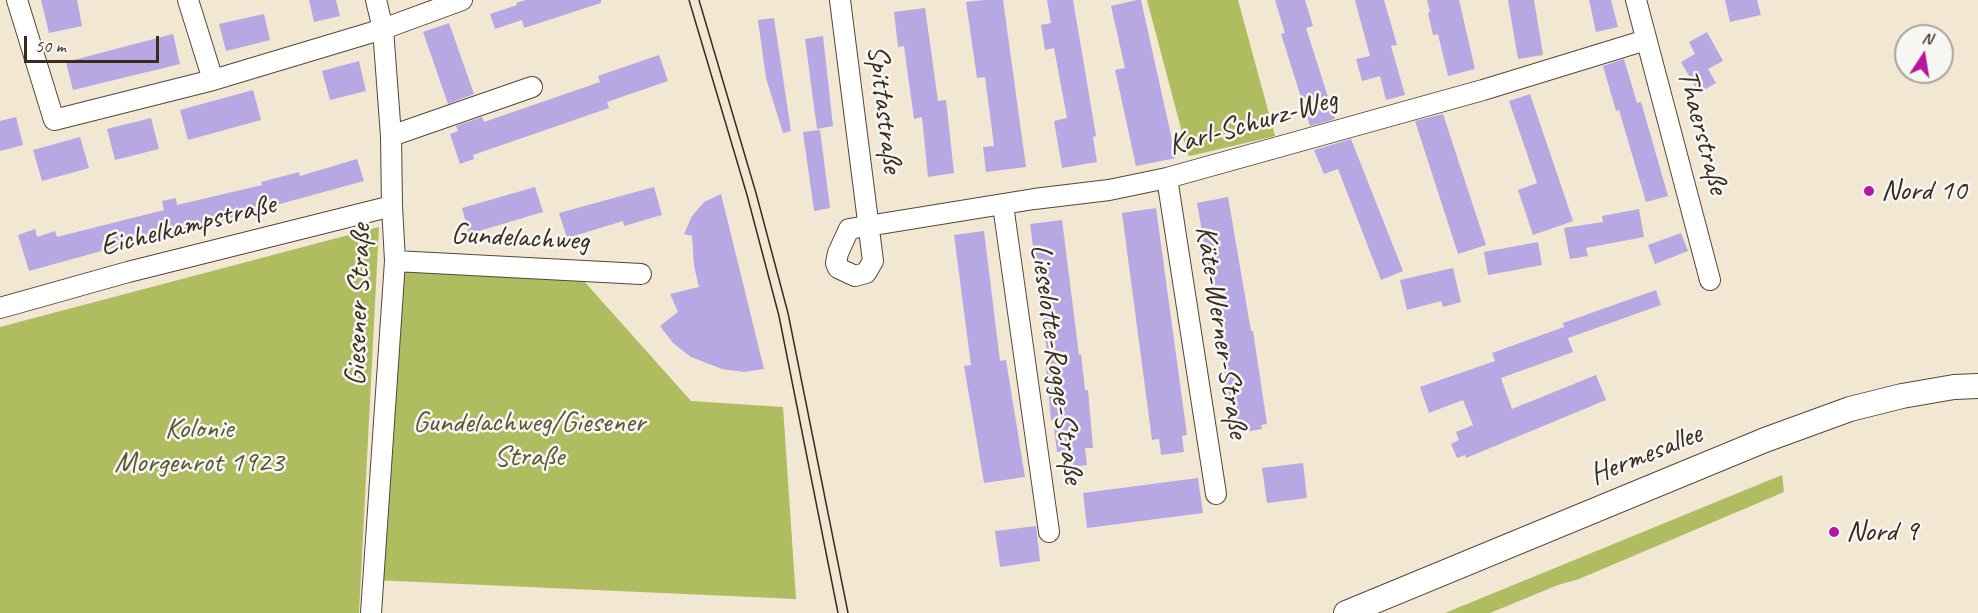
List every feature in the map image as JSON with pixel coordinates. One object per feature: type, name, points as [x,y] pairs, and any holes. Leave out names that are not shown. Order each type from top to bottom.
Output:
[{"type":"main road","name":"Hermesallee","points":[[1346,613],[1806,424],[1850,409],[1902,396],[1954,387],[1978,386]]},
{"type":"street","points":[[17,0],[54,120],[213,80],[383,29],[462,0]]},
{"type":"street","points":[[188,0],[213,80]]},
{"type":"street","name":"Giesener Straße","points":[[371,613],[395,261],[391,136],[383,29],[375,0]]},
{"type":"street","name":"Spittastraße","points":[[840,0],[873,261],[867,273],[855,276],[846,273],[838,268],[836,263],[849,229],[868,226]]},
{"type":"street","name":"Thaerstraße","points":[[1636,0],[1710,280]]},
{"type":"street","name":"Karl-Schurz-Weg","points":[[868,226],[1003,204],[1109,190],[1167,178],[1483,90],[1646,40]]},
{"type":"street","points":[[391,136],[532,87]]},
{"type":"street","name":"Käte-Werner-Straße","points":[[1167,178],[1216,495]]},
{"type":"street","name":"Lieselotte-Rogge-Straße","points":[[1003,204],[1050,532]]},
{"type":"street","name":"Eichelkampstraße","points":[[0,308],[128,272],[392,206]]},
{"type":"street","name":"Gundelachweg","points":[[395,261],[641,274]]},
{"type":"green space","points":[[1147,0],[1238,0],[1275,136],[1188,155]]},
{"type":"green space","name":"Kolonie Morgenrot 1923","points":[[379,227],[359,613],[0,613],[0,327]]},
{"type":"green space","name":"Gundelachweg/Giesener Straße","points":[[395,261],[574,270],[691,401],[783,407],[796,599],[373,580]]},
{"type":"green space","points":[[1782,475],[1784,492],[1579,579],[1558,585],[1490,613],[1445,613]]},
{"type":"building","points":[[41,0],[77,0],[82,26],[49,33]]},
{"type":"building","points":[[309,0],[336,0],[340,16],[314,22]]},
{"type":"building","points":[[526,0],[601,0],[601,3],[524,28],[522,20],[495,29],[490,14]]},
{"type":"building","points":[[1003,0],[1026,167],[986,172],[983,147],[994,146],[985,77],[977,78],[966,2]]},
{"type":"building","points":[[1047,0],[1073,0],[1096,136],[1093,137],[1097,162],[1062,168],[1054,121],[1067,118],[1054,48],[1045,50],[1041,25],[1051,23]]},
{"type":"building","points":[[1141,0],[1176,158],[1136,166],[1115,70],[1125,68],[1111,6]]},
{"type":"building","points":[[1275,0],[1305,0],[1313,26],[1306,28],[1335,119],[1310,126],[1281,34],[1285,33]]},
{"type":"building","points":[[1355,0],[1384,0],[1397,45],[1391,46],[1405,95],[1386,100],[1380,76],[1362,81],[1356,59],[1370,56]]},
{"type":"building","points":[[1427,0],[1459,0],[1475,69],[1448,76],[1438,34],[1433,35]]},
{"type":"building","points":[[1508,0],[1534,0],[1543,55],[1518,59]]},
{"type":"building","points":[[1589,0],[1611,0],[1618,27],[1596,32]]},
{"type":"building","points":[[1725,0],[1757,0],[1761,15],[1730,22]]},
{"type":"building","points":[[925,8],[938,101],[946,100],[954,173],[928,177],[922,117],[914,119],[904,46],[898,47],[894,12]]},
{"type":"building","points":[[264,14],[270,40],[226,51],[219,24]]},
{"type":"building","points":[[774,18],[791,131],[783,133],[766,78],[758,20]]},
{"type":"building","points":[[449,23],[474,94],[448,104],[423,32]]},
{"type":"building","points":[[1707,32],[1723,61],[1708,69],[1716,83],[1699,93],[1681,62],[1695,54],[1689,42]]},
{"type":"building","points":[[173,34],[180,64],[73,90],[66,62]]},
{"type":"building","points":[[823,36],[833,126],[817,129],[805,39]]},
{"type":"building","points":[[659,55],[668,81],[607,102],[609,108],[473,155],[474,159],[460,164],[450,134],[458,131],[456,126],[482,117],[484,122],[600,82],[598,76]]},
{"type":"building","points":[[1624,59],[1637,103],[1641,102],[1668,196],[1646,202],[1619,110],[1616,111],[1603,66]]},
{"type":"building","points":[[359,61],[366,91],[330,100],[322,71]]},
{"type":"building","points":[[253,90],[261,120],[188,140],[180,110]]},
{"type":"building","points":[[1530,94],[1573,221],[1533,235],[1518,190],[1537,183],[1509,101]]},
{"type":"building","points":[[1443,114],[1486,245],[1458,254],[1415,121]]},
{"type":"building","points":[[16,117],[23,145],[0,151],[0,121]]},
{"type":"building","points":[[151,118],[159,149],[115,160],[107,129]]},
{"type":"building","points":[[820,130],[830,208],[814,211],[803,132]]},
{"type":"building","points":[[80,137],[89,168],[42,181],[33,150]]},
{"type":"building","points":[[1351,139],[1403,271],[1381,280],[1338,169],[1324,174],[1314,150]]},
{"type":"building","points":[[357,159],[364,181],[247,213],[247,215],[145,239],[29,271],[18,235],[35,229],[37,237],[55,231],[57,237],[164,210],[162,201],[176,198],[177,205],[262,185],[261,182],[299,172],[300,176]]},
{"type":"building","points":[[535,187],[543,212],[469,234],[462,208]]},
{"type":"building","points":[[654,187],[662,215],[624,226],[623,221],[567,238],[559,213]]},
{"type":"building","points":[[721,194],[764,369],[744,372],[722,369],[691,357],[673,343],[660,326],[678,312],[670,294],[699,287],[694,266],[692,236],[684,234],[692,216],[704,202]]},
{"type":"building","points":[[1228,197],[1251,331],[1253,331],[1267,424],[1261,425],[1262,429],[1239,433],[1238,429],[1233,429],[1197,203]]},
{"type":"building","points":[[1156,208],[1187,435],[1182,436],[1184,452],[1161,455],[1159,439],[1152,440],[1122,213]]},
{"type":"building","points":[[1639,209],[1644,237],[1586,248],[1588,256],[1570,259],[1564,228],[1603,222],[1602,216]]},
{"type":"building","points":[[1062,220],[1079,355],[1081,354],[1085,390],[1088,390],[1093,448],[1085,448],[1087,465],[1065,468],[1063,452],[1057,452],[1053,420],[1051,420],[1045,359],[1048,359],[1030,224]]},
{"type":"building","points":[[984,231],[1000,361],[1006,360],[1025,477],[984,483],[964,366],[971,365],[954,235]]},
{"type":"building","points":[[1681,233],[1688,251],[1655,264],[1648,245]]},
{"type":"building","points":[[1538,242],[1542,265],[1488,275],[1484,252]]},
{"type":"building","points":[[1453,268],[1461,302],[1443,307],[1441,301],[1407,310],[1400,280]]},
{"type":"building","points":[[1656,290],[1661,305],[1568,338],[1573,352],[1501,378],[1512,409],[1596,375],[1606,400],[1466,458],[1465,455],[1457,458],[1451,444],[1459,440],[1456,432],[1473,425],[1463,400],[1429,413],[1420,387],[1495,361],[1492,353],[1564,327],[1563,323]]},
{"type":"building","points":[[1303,463],[1307,498],[1267,503],[1262,468]]},
{"type":"building","points":[[1198,478],[1203,513],[1087,528],[1083,493]]},
{"type":"building","points":[[1036,526],[1040,561],[1000,567],[995,531]]},
{"type":"tram line","points":[[689,0],[747,195],[779,316],[838,613]]},
{"type":"tram line","points":[[699,0],[756,193],[788,313],[848,613]]},
{"type":"place","name":"Nord 10","points":[[1869,191]]},
{"type":"place","name":"Nord 9","points":[[1834,532]]}]
